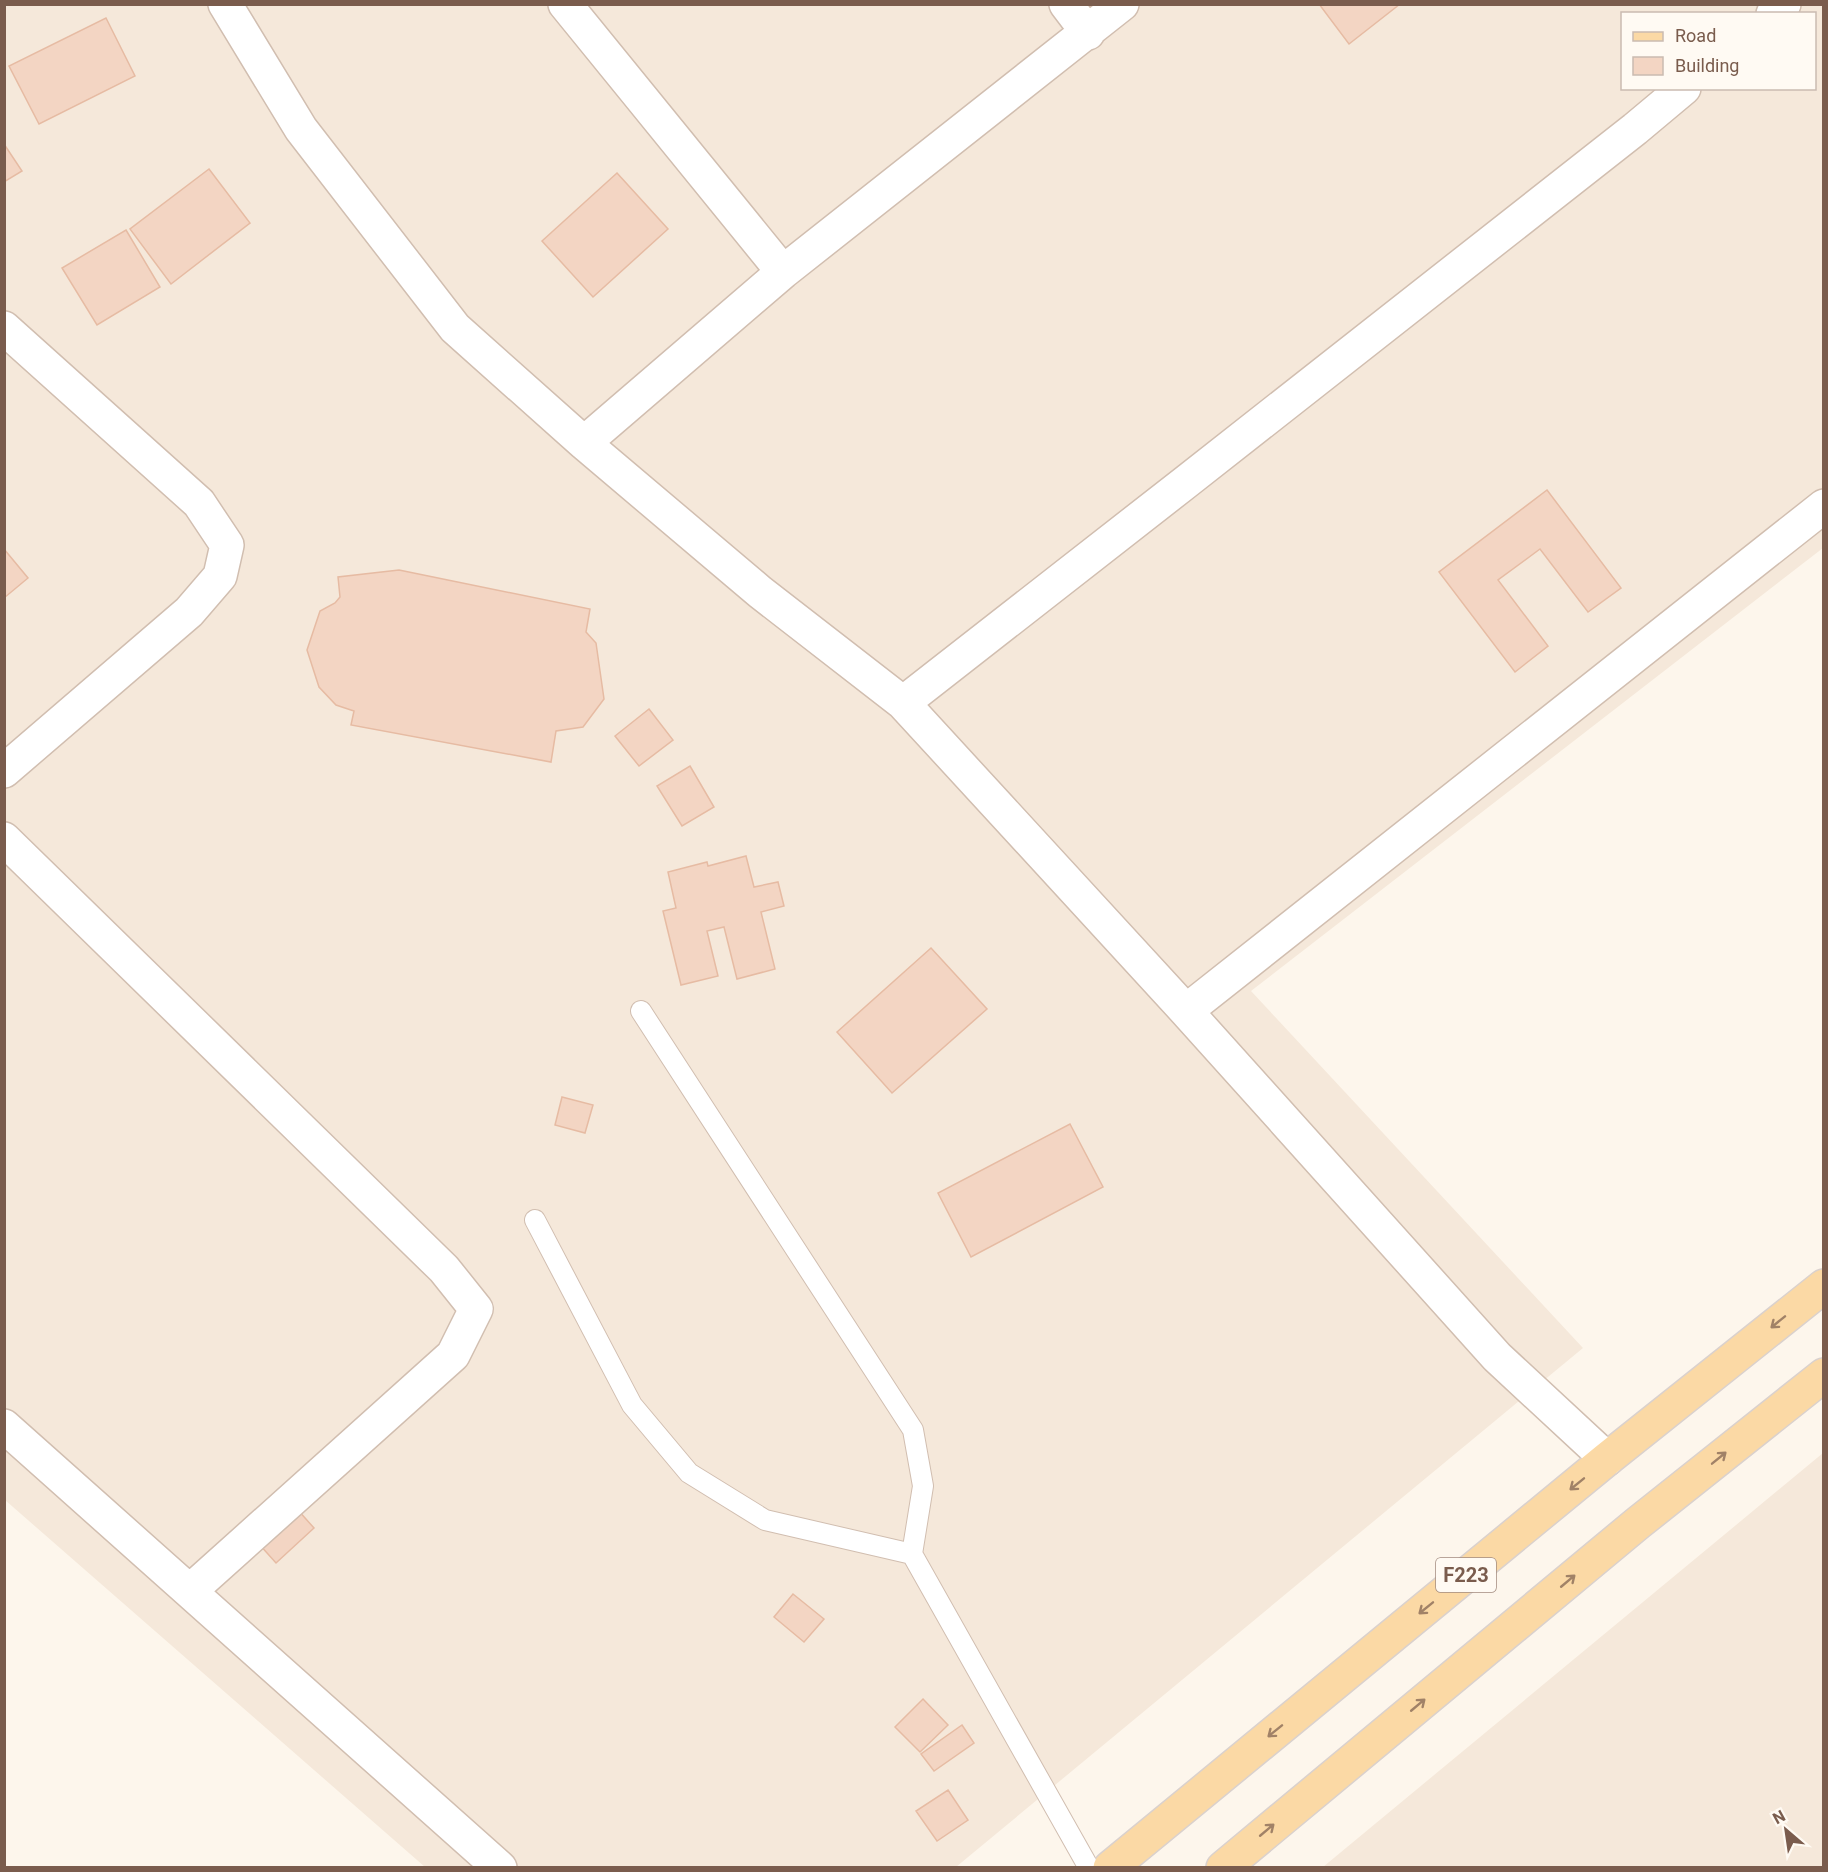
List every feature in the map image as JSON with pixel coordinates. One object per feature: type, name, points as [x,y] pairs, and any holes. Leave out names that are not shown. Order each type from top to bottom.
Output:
[{"type":"main road","name":"F223","points":[[1110,1868],[1607,1459],[1824,1286]]},
{"type":"main road","points":[[1223,1868],[1638,1523],[1824,1375]]},
{"type":"street","points":[[225,4],[301,129],[455,328],[584,444],[760,592],[903,703],[1186,1011],[1497,1357],[1607,1459]]},
{"type":"street","points":[[565,4],[783,272]]},
{"type":"street","points":[[1066,4],[1088,33]]},
{"type":"street","points":[[584,444],[783,272],[1122,4]]},
{"type":"street","points":[[903,703],[1157,506],[1682,90]]},
{"type":"street","points":[[4,328],[199,503],[227,545],[220,576],[189,612],[4,771]]},
{"type":"street","points":[[1186,1011],[1824,506]]},
{"type":"street","points":[[4,839],[444,1269],[476,1309],[453,1355],[190,1591]]},
{"type":"street","points":[[4,1426],[500,1868]]},
{"type":"lane","points":[[641,1011],[913,1430],[923,1486],[912,1554],[1089,1868]]},
{"type":"lane","points":[[536,1220],[632,1405],[689,1473],[765,1520],[912,1554]]},
{"type":"shaded area","points":[[5,5],[1823,5],[1823,548],[1251,991],[1583,1348],[956,1867],[425,1867],[5,1500]]},
{"type":"shaded area","points":[[1823,1453],[1823,1867],[1323,1867]]},
{"type":"building","points":[[1319,4],[1400,4],[1349,44]]},
{"type":"building","points":[[106,18],[135,76],[39,124],[9,66]]},
{"type":"building","points":[[4,144],[22,171],[4,182]]},
{"type":"building","points":[[209,169],[250,223],[171,284],[130,229]]},
{"type":"building","points":[[617,173],[668,229],[593,297],[542,241]]},
{"type":"building","points":[[126,230],[160,287],[97,325],[62,268]]},
{"type":"building","points":[[1547,490],[1621,588],[1588,612],[1540,549],[1498,580],[1548,646],[1515,672],[1439,572]]},
{"type":"building","points":[[4,549],[28,578],[4,598]]},
{"type":"building","points":[[399,570],[590,609],[586,632],[596,643],[604,699],[583,727],[556,731],[551,762],[351,725],[354,711],[336,705],[319,687],[307,650],[320,611],[335,603],[340,597],[338,577]]},
{"type":"building","points":[[649,709],[673,740],[639,766],[615,736]]},
{"type":"building","points":[[690,766],[714,807],[682,826],[657,786]]},
{"type":"building","points":[[746,856],[754,887],[778,882],[784,906],[761,912],[775,969],[737,979],[724,927],[707,931],[718,976],[681,985],[663,911],[676,908],[668,872],[707,862],[708,866]]},
{"type":"building","points":[[931,948],[987,1009],[892,1093],[837,1032]]},
{"type":"building","points":[[562,1097],[593,1105],[585,1133],[555,1125]]},
{"type":"building","points":[[1070,1124],[1103,1187],[971,1257],[938,1193]]},
{"type":"building","points":[[297,1509],[314,1528],[276,1563],[259,1544]]},
{"type":"building","points":[[793,1594],[824,1619],[804,1642],[774,1617]]},
{"type":"building","points":[[923,1699],[948,1725],[920,1752],[895,1727]]},
{"type":"building","points":[[962,1725],[974,1743],[934,1771],[921,1754]]},
{"type":"building","points":[[948,1790],[968,1820],[937,1841],[916,1811]]}]
